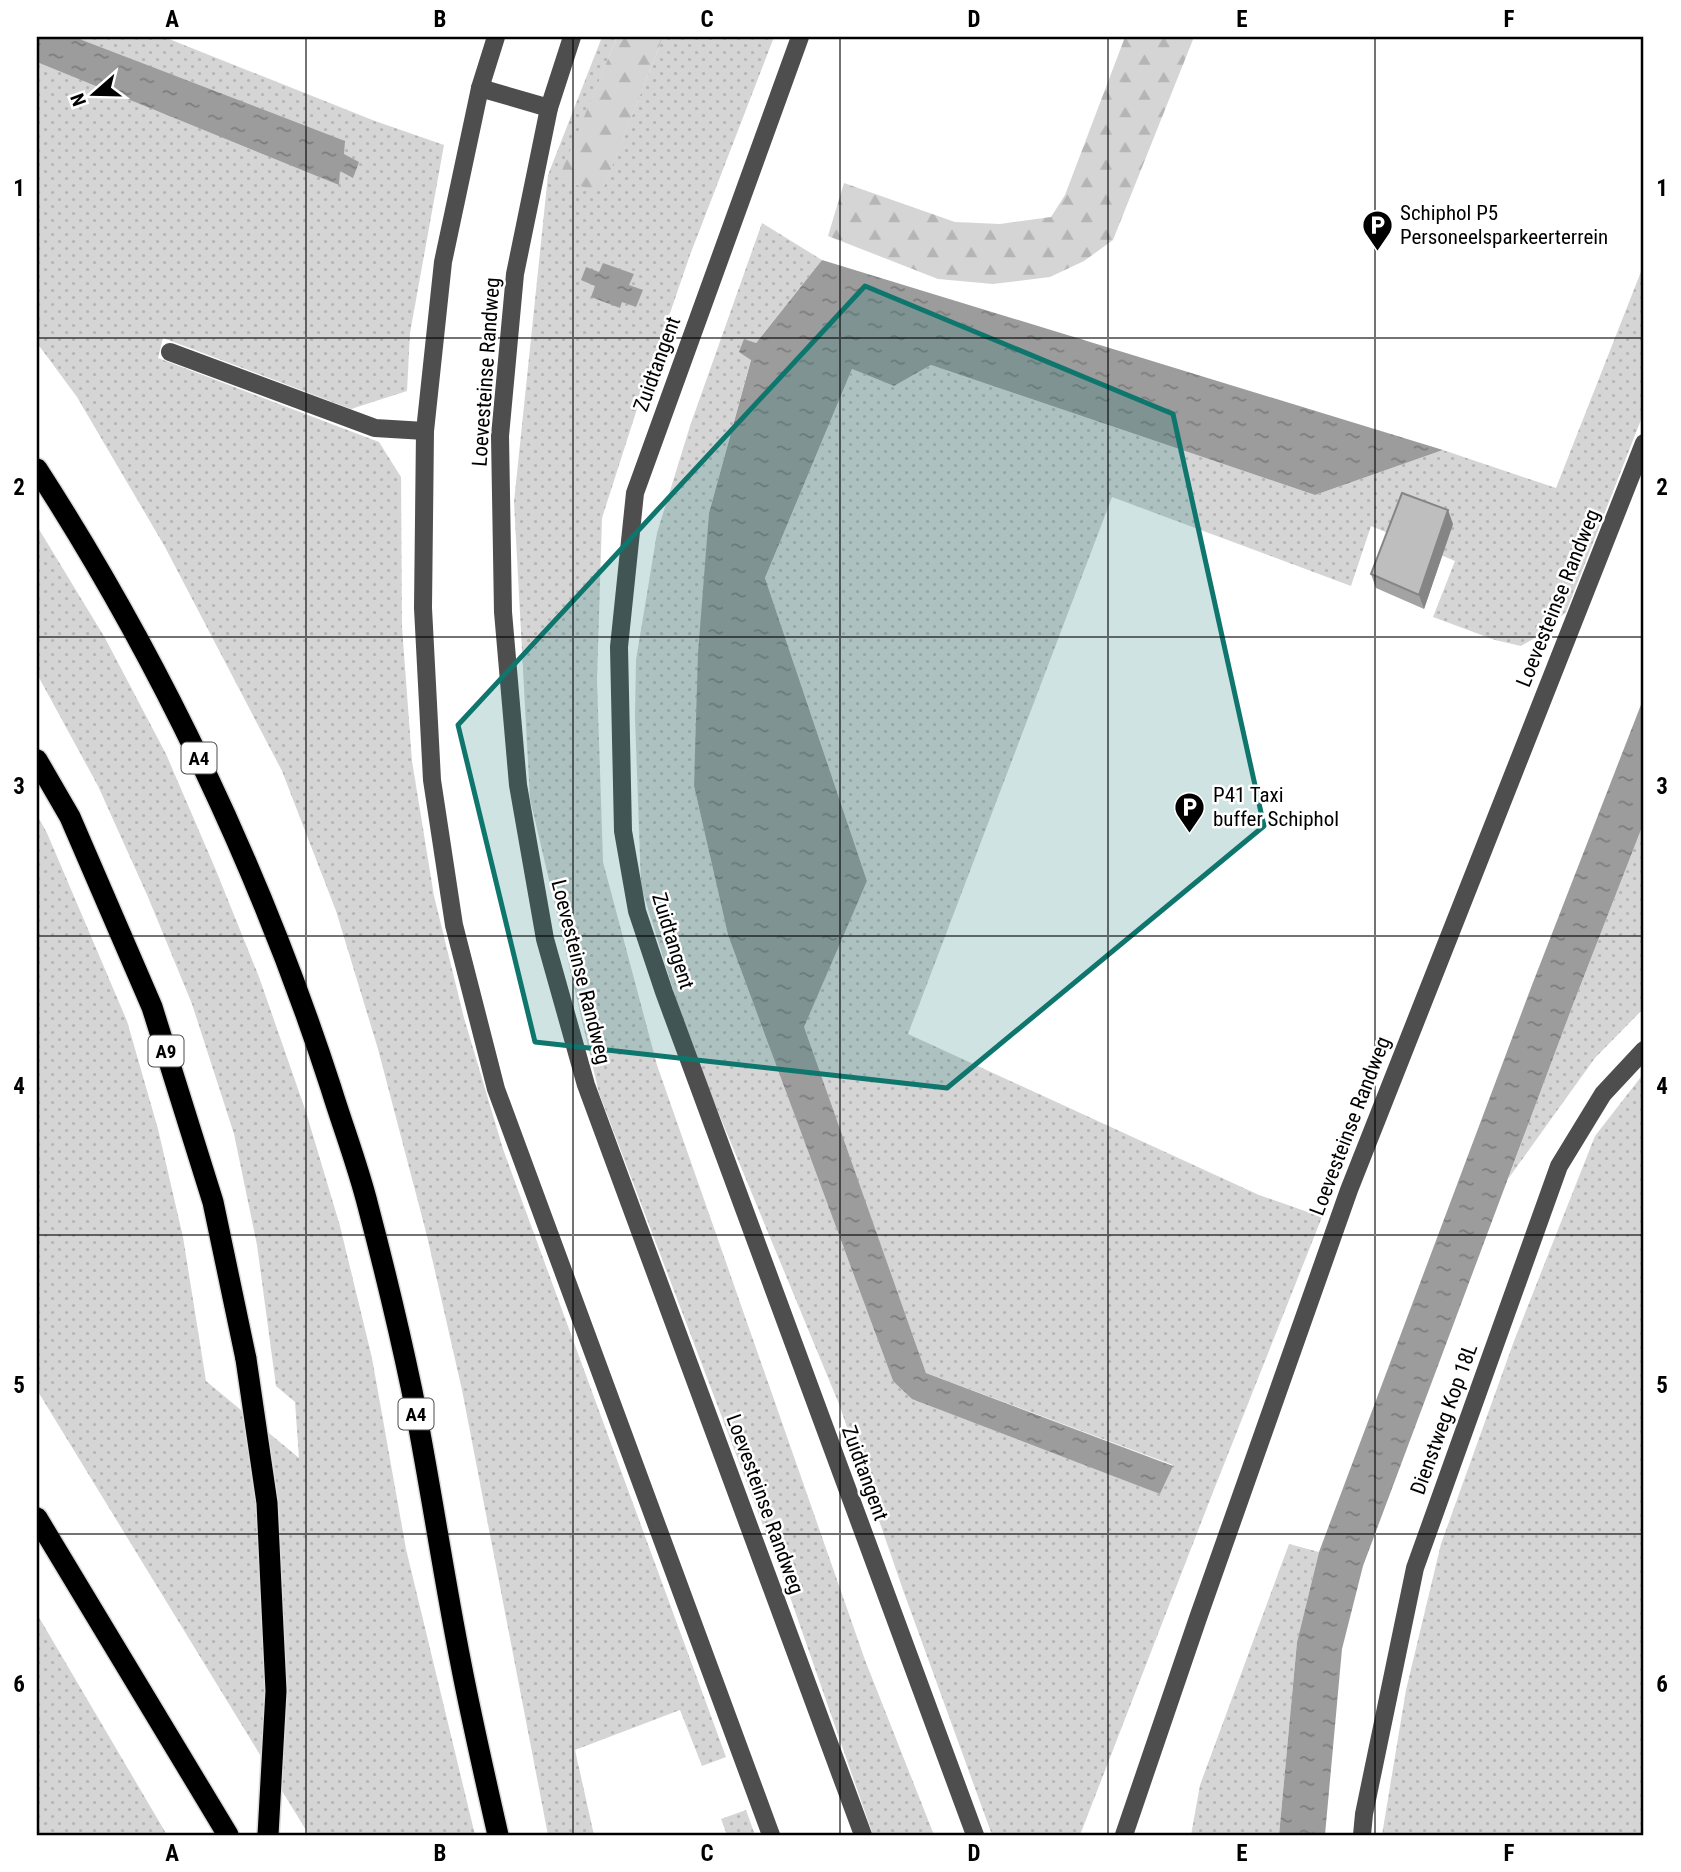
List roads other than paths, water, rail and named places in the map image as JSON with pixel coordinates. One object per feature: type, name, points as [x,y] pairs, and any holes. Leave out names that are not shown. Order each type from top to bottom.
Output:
[{"type":"highway","name":"A4","points":[[37,469],[115,599],[197,754],[291,973],[323,1065],[368,1202],[411,1389],[461,1662],[498,1835]]},
{"type":"highway","name":"A9","points":[[37,760],[70,817],[152,1007],[213,1202],[246,1359],[267,1503],[276,1691],[268,1835]]},
{"type":"highway","points":[[37,1518],[228,1835]]},
{"type":"street","points":[[496,37],[480,89],[443,262],[425,431],[423,608],[432,780],[454,925],[496,1089],[771,1835]]},
{"type":"street","name":"Loevesteinse Randweg","points":[[572,37],[549,108],[515,274],[500,436],[503,612],[516,772],[545,939],[586,1085],[863,1835]]},
{"type":"street","name":"Zuidtangent","points":[[800,37],[635,493],[619,647],[623,831],[637,911],[664,992],[975,1835]]},
{"type":"street","points":[[480,89],[549,108]]},
{"type":"street","points":[[170,352],[375,428],[425,431]]},
{"type":"street","name":"Loevesteinse Randweg","points":[[1124,1835],[1349,1190],[1644,443]]},
{"type":"street","name":"Dienstweg Kop 18L","points":[[1362,1835],[1364,1814],[1415,1568],[1554,1179],[1559,1166],[1603,1094],[1644,1050]]},
{"type":"water","points":[[37,37],[74,37],[345,141],[344,154],[359,162],[353,178],[340,171],[339,185],[37,62]]},
{"type":"water","points":[[822,260],[1443,450],[1315,495],[931,365],[894,386],[852,369],[765,578],[867,881],[804,1027],[926,1373],[1173,1466],[1160,1494],[912,1399],[893,1381],[728,935],[694,786],[698,653],[709,513],[751,360],[739,352],[744,339],[756,343]]},
{"type":"water","points":[[603,263],[634,274],[629,285],[643,290],[636,307],[622,302],[620,308],[591,297],[595,286],[581,280],[586,267],[599,272]]},
{"type":"water","points":[[1644,697],[1644,822],[1363,1566],[1342,1649],[1325,1835],[1279,1835],[1297,1642],[1319,1552],[1532,985]]},
{"type":"place","name":"Schiphol P5 Personeelsparkeerterrein","points":[[1377,252]]},
{"type":"place","name":"P41 Taxi buffer Schiphol","points":[[1190,834]]}]
